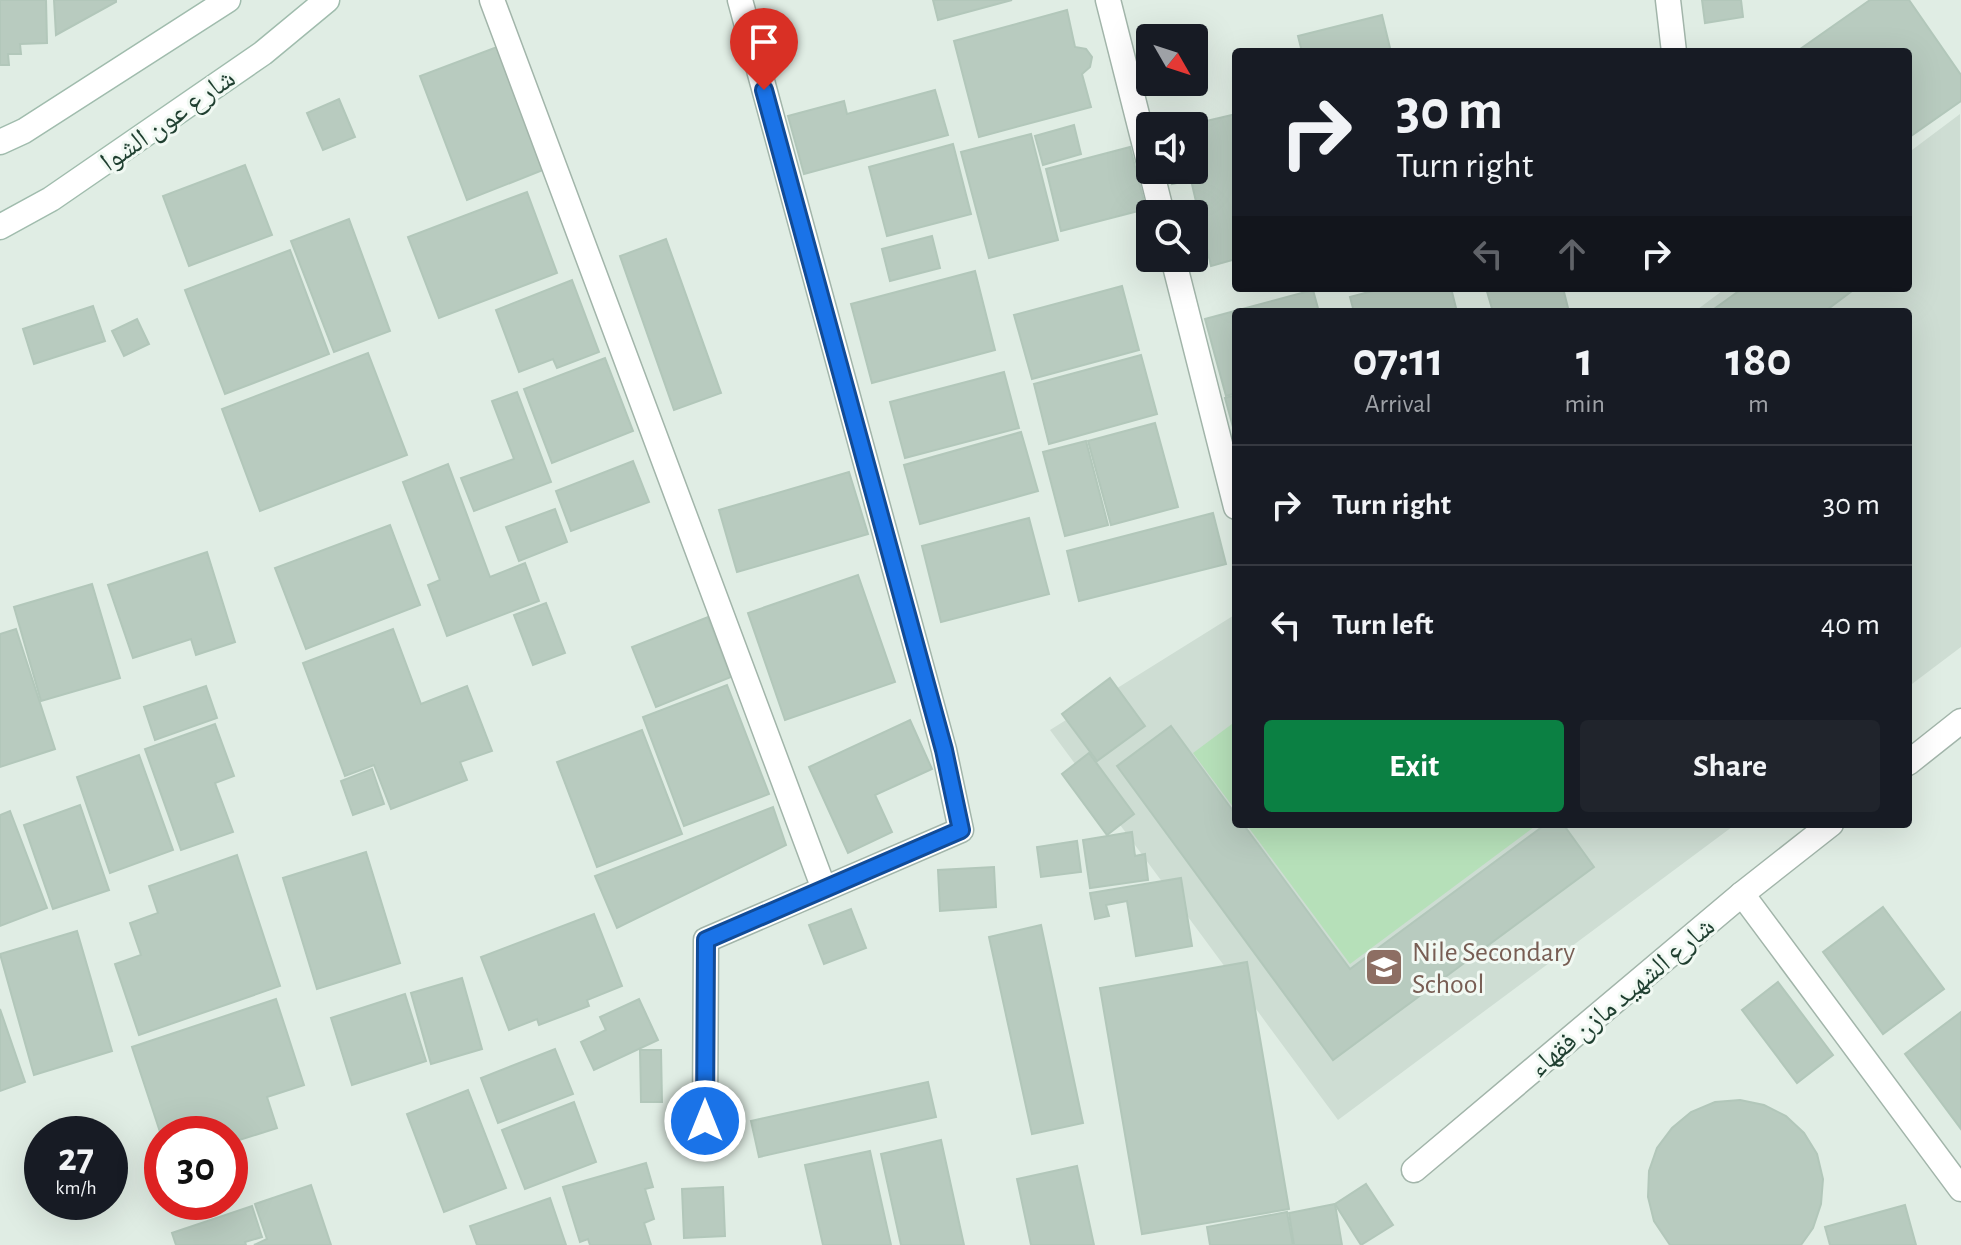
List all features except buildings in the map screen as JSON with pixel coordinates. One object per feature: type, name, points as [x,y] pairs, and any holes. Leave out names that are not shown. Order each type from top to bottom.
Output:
[{"type":"street","points":[[0,142],[24,131],[228,0]]},
{"type":"street","name":"شارع عون الشوا","points":[[0,227],[51,199],[263,53],[327,0]]},
{"type":"street","points":[[492,0],[824,889]]},
{"type":"street","points":[[705,1121],[706,940],[961,830],[944,750],[740,0]]},
{"type":"street","points":[[1108,0],[1136,112]]},
{"type":"street","points":[[1668,0],[1674,48]]},
{"type":"street","points":[[1177,272],[1232,491]]},
{"type":"street","points":[[1912,760],[1961,721]]},
{"type":"street","name":"شارع الشهيد مازن فقهاء","points":[[1414,1170],[1742,894],[1826,828]]},
{"type":"street","points":[[1742,894],[1961,1189]]},
{"type":"shaded area","points":[[1960,114],[1961,647],[1912,684],[1912,308],[1699,308],[1721,292],[1912,292],[1912,150]]},
{"type":"shaded area","name":"Nile Secondary School","points":[[1232,616],[1232,828],[1731,828],[1338,1120],[1050,730]]},
{"type":"green space","points":[[1232,724],[1232,806],[1193,753]]},
{"type":"green space","points":[[1249,828],[1533,828],[1350,964]]},
{"type":"place","name":"Nile Secondary School","points":[[1384,967]]},
{"type":"route","points":[[705,1121],[706,940],[961,830],[944,750],[764,90]]}]
